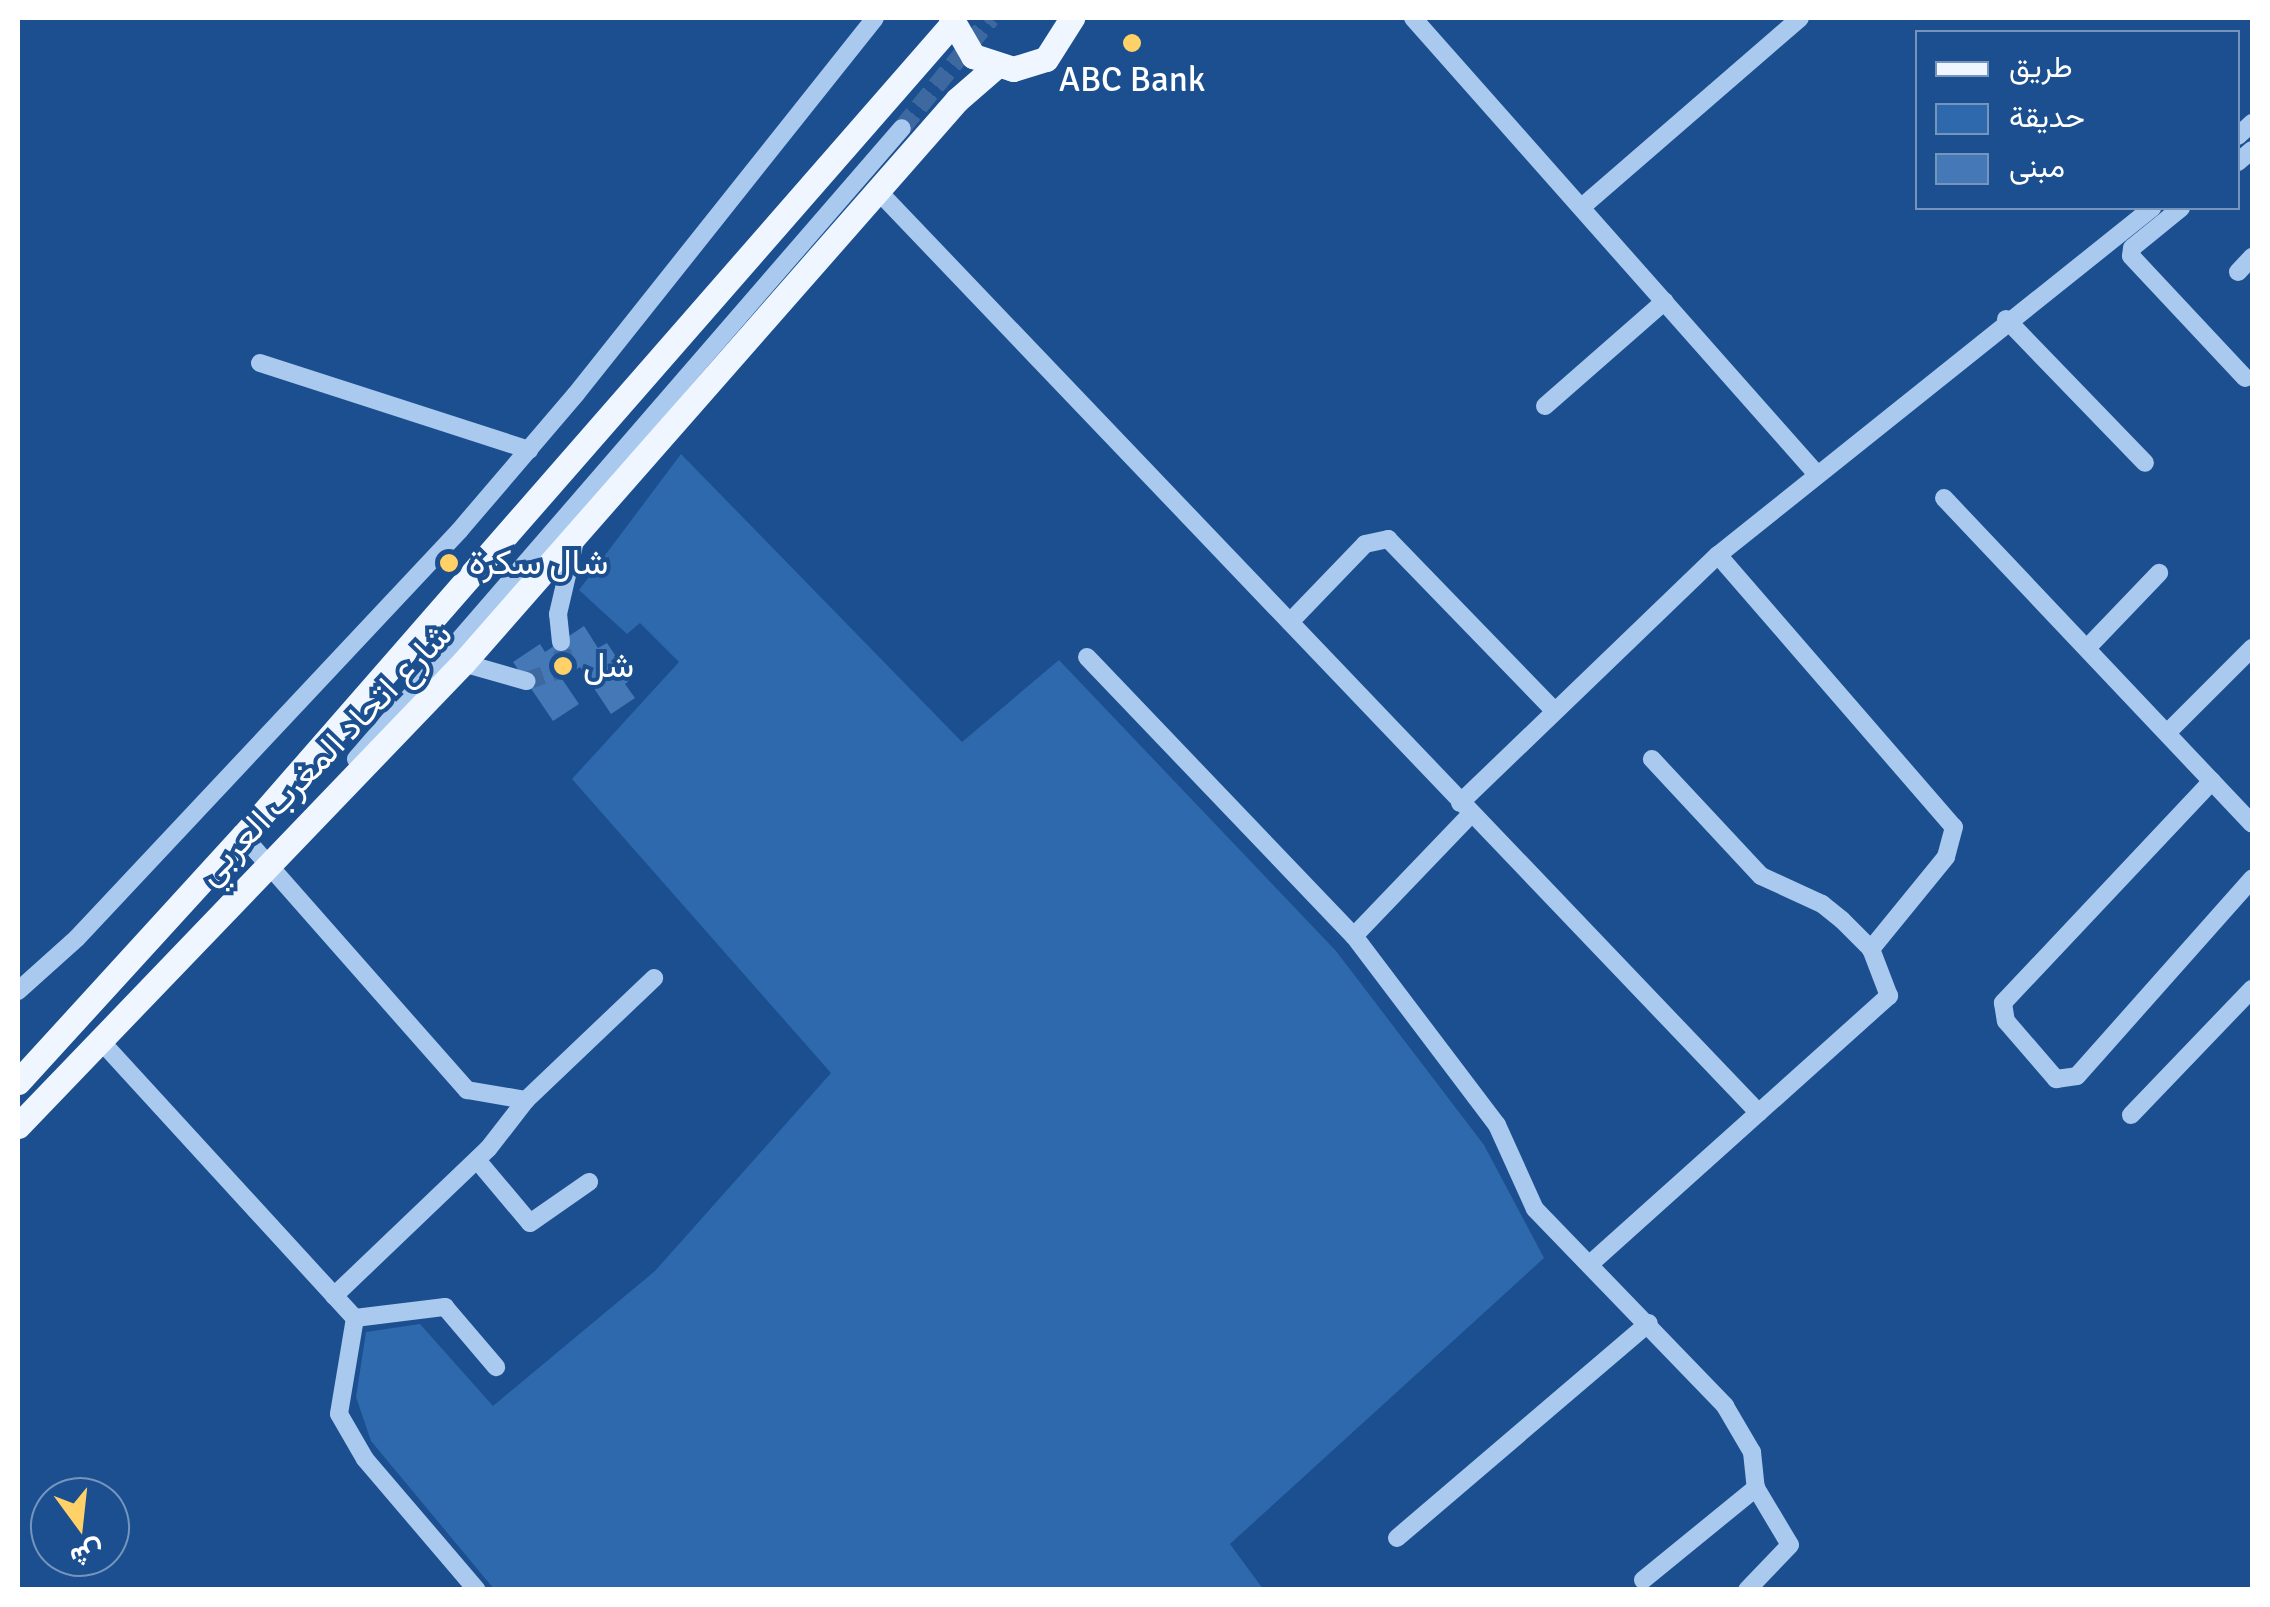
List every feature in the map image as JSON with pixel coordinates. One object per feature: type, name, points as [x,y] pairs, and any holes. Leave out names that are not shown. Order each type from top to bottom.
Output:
[{"type":"main road","points":[[952,21],[964,47],[996,68],[1046,59],[1072,18]]},
{"type":"main road","name":"شارع اتحاد المغرب العربي","points":[[18,1082],[243,836],[952,21]]},
{"type":"main road","name":"شارع اتحاد المغرب العربي","points":[[18,1126],[463,663],[575,541],[957,100],[996,68]]},
{"type":"street","points":[[18,990],[105,909],[530,450],[875,18]]},
{"type":"street","points":[[1414,18],[1816,472]]},
{"type":"street","points":[[1583,206],[1800,18]]},
{"type":"street","points":[[268,862],[902,128]]},
{"type":"street","points":[[880,193],[1464,809],[1759,1113]]},
{"type":"street","points":[[1354,936],[1554,709],[1718,555],[2006,319],[2149,210]]},
{"type":"street","points":[[2180,210],[2132,248],[2131,256],[2246,378]]},
{"type":"street","points":[[2238,272],[2252,257]]},
{"type":"street","points":[[1545,406],[1665,300]]},
{"type":"street","points":[[2006,319],[2145,463]]},
{"type":"street","points":[[260,363],[530,450]]},
{"type":"street","points":[[1944,498],[2090,645],[2252,824]]},
{"type":"street","points":[[1290,622],[1366,544],[1388,540],[1554,709]]},
{"type":"street","points":[[561,642],[558,614],[575,541]]},
{"type":"street","points":[[1718,555],[1954,827],[1946,857],[1871,949]]},
{"type":"street","points":[[2090,645],[2160,572]]},
{"type":"street","points":[[2168,732],[2252,648]]},
{"type":"street","points":[[1088,657],[1354,936],[1498,1125],[1534,1210],[1649,1323],[1743,1432],[1758,1472],[1756,1488],[1790,1545],[1747,1590]]},
{"type":"street","points":[[463,663],[526,681]]},
{"type":"street","points":[[1590,1264],[1889,996],[1871,949],[1822,904],[1761,876],[1652,759]]},
{"type":"street","points":[[2212,780],[2003,1003],[2006,1022],[2056,1079],[2077,1076],[2252,879]]},
{"type":"street","points":[[243,836],[467,1090],[526,1100]]},
{"type":"street","points":[[334,1296],[477,1160],[526,1100],[654,978]]},
{"type":"street","points":[[2131,1114],[2252,989]]},
{"type":"street","points":[[99,1038],[356,1318]]},
{"type":"street","points":[[477,1160],[530,1223],[589,1182]]},
{"type":"street","points":[[356,1318],[445,1307],[496,1367]]},
{"type":"street","points":[[356,1318],[340,1414],[365,1459],[476,1590]]},
{"type":"street","points":[[1398,1538],[1649,1323]]},
{"type":"street","points":[[1644,1580],[1756,1488]]},
{"type":"green space","points":[[681,454],[962,742],[1059,660],[1336,951],[1484,1145],[1544,1258],[1230,1544],[1263,1589],[494,1589],[371,1441],[356,1397],[366,1332],[420,1324],[493,1406],[655,1271],[831,1073],[572,779],[679,662],[640,623],[627,634],[579,590]]},
{"type":"building","points":[[584,626],[598,648],[607,643],[631,679],[625,684],[635,698],[611,714],[580,667],[562,679],[579,704],[553,721],[513,662],[540,644],[545,652]]},
{"type":"tunnel","points":[[902,128],[991,18]]},
{"type":"tunnel","points":[[526,681],[565,668],[561,642]]},
{"type":"place","name":"ABC Bank","points":[[1132,43]]},
{"type":"place","name":"شال سكرة","points":[[449,563]]},
{"type":"place","name":"شل","points":[[563,666]]}]
